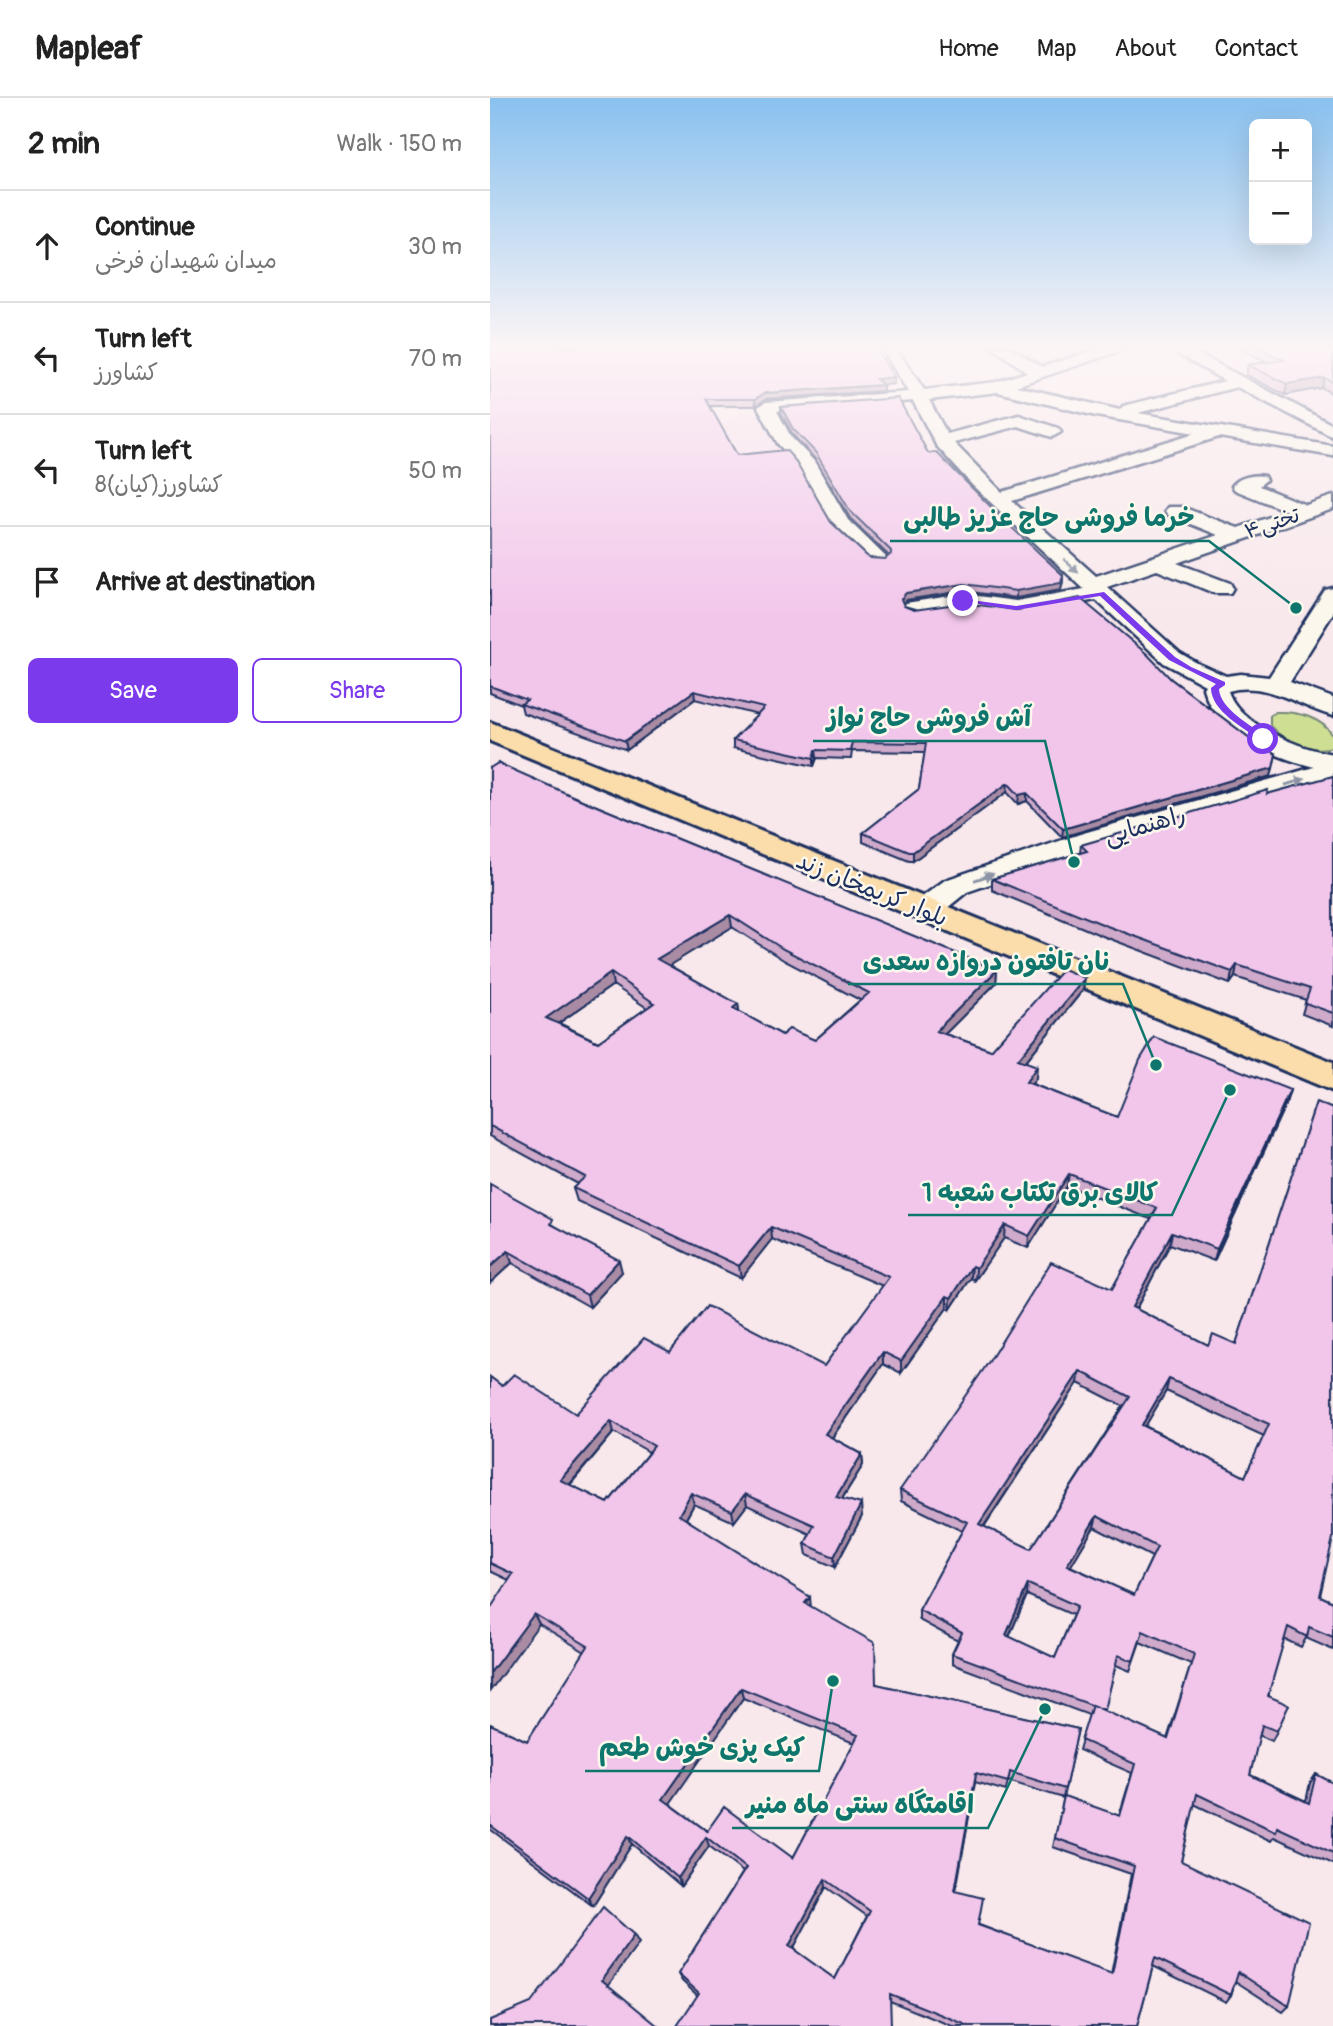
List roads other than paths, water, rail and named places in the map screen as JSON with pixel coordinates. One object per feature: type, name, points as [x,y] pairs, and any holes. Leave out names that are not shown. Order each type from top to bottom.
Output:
[{"type":"main road","name":"بلوار کریمخان زند","points":[[490,731],[1333,1077]]},
{"type":"street","points":[[782,437],[805,461],[840,523],[878,559]]},
{"type":"street","points":[[940,437],[999,499],[1172,658],[1222,683]]},
{"type":"street","points":[[942,441],[957,437]]},
{"type":"street","points":[[1141,437],[1164,456]]},
{"type":"street","points":[[999,499],[1139,456],[1164,456],[1202,437]]},
{"type":"street","points":[[1256,437],[1326,449]]},
{"type":"street","points":[[1281,459],[1326,449]]},
{"type":"street","points":[[1075,475],[1108,488]]},
{"type":"street","points":[[1257,480],[1242,486],[1306,512]]},
{"type":"street","name":"تختی۴","points":[[914,608],[963,601],[1016,608],[1097,589],[1157,562],[1333,502]]},
{"type":"street","points":[[1175,511],[1238,535]]},
{"type":"street","points":[[1157,562],[1223,588]]},
{"type":"street","points":[[1275,687],[1325,625],[1333,595]]},
{"type":"street","points":[[1333,708],[1275,687],[1235,681],[1222,683],[1215,688],[1215,696],[1222,706],[1263,739],[1307,758],[1333,762]]},
{"type":"street","name":"راهنمایی","points":[[925,910],[956,886],[1090,840],[1333,770]]},
{"type":"place","name":"خرما فروشی حاج عزیز طالبی","points":[[1296,608]]},
{"type":"place","name":"آش فروشی حاج نواز","points":[[1074,862]]},
{"type":"place","name":"نان تافتون دروازه سعدی","points":[[1156,1065]]},
{"type":"place","name":"کالای برق تکتاب شعبه 1","points":[[1230,1090]]},
{"type":"place","name":"کیک پزی خوش طعم","points":[[833,1681]]},
{"type":"place","name":"اقامتگاه سنتی ماه منیر","points":[[1045,1709]]}]
